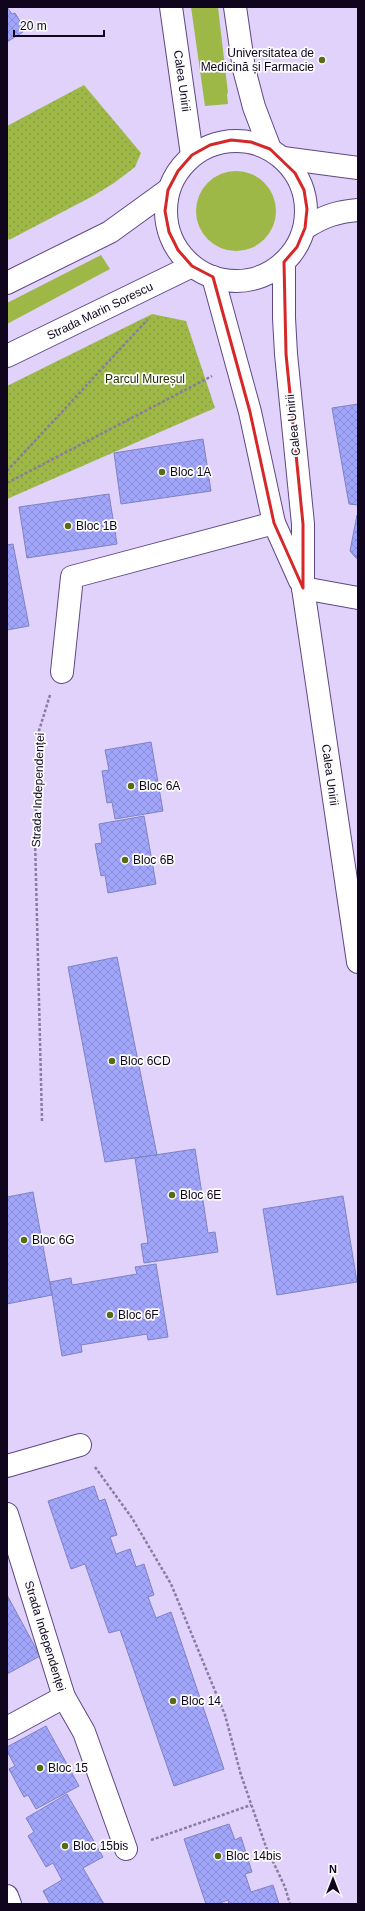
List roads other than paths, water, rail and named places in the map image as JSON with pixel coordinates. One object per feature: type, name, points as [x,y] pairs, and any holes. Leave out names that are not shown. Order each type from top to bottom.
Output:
[{"type":"main road","name":"Calea Unirii","points":[[171,7],[192,155]]},
{"type":"main road","points":[[235,7],[244,69],[254,107],[277,154],[295,172],[304,190],[307,209],[305,228],[297,247],[284,262],[268,273],[251,280],[232,281],[213,277],[192,266],[178,250],[169,232],[165,211],[168,190],[178,170],[192,155],[210,145],[230,140],[251,142],[277,154],[358,168]]},
{"type":"main road","points":[[7,284],[110,232],[168,190]]},
{"type":"main road","points":[[305,228],[324,216],[341,211],[358,210]]},
{"type":"main road","name":"Calea Unirii","points":[[284,262],[284,318],[286,354],[303,524],[303,588],[358,962]]},
{"type":"main road","name":"Strada Marin Sorescu","points":[[7,356],[192,266]]},
{"type":"main road","name":"Calea Unirii","points":[[213,277],[237,362],[274,523],[303,588]]},
{"type":"main road","points":[[62,672],[72,577],[274,523]]},
{"type":"main road","points":[[303,588],[358,598]]},
{"type":"main road","points":[[7,1466],[80,1445]]},
{"type":"main road","name":"Strada Independenței","points":[[7,1514],[64,1697],[7,1728]]},
{"type":"main road","points":[[64,1697],[84,1732],[126,1849]]},
{"type":"main road","points":[[7,1896],[10,1904]]},
{"type":"place","name":"Universitatea de Medicină și Farmacie","points":[[322,60]]},
{"type":"place","name":"Bloc 1A","points":[[162,472]]},
{"type":"place","name":"Bloc 1B","points":[[68,526]]},
{"type":"place","name":"Bloc 6A","points":[[131,786]]},
{"type":"place","name":"Bloc 6B","points":[[125,860]]},
{"type":"place","name":"Bloc 6CD","points":[[112,1061]]},
{"type":"place","name":"Bloc 6E","points":[[172,1195]]},
{"type":"place","name":"Bloc 6G","points":[[24,1240]]},
{"type":"place","name":"Bloc 6F","points":[[110,1315]]},
{"type":"place","name":"Bloc 14","points":[[173,1701]]},
{"type":"place","name":"Bloc 15","points":[[40,1768]]},
{"type":"place","name":"Bloc 15bis","points":[[65,1846]]},
{"type":"place","name":"Bloc 14bis","points":[[218,1856]]},
{"type":"park label","name":"Parcul Mureșul","points":[[145,379]]}]
